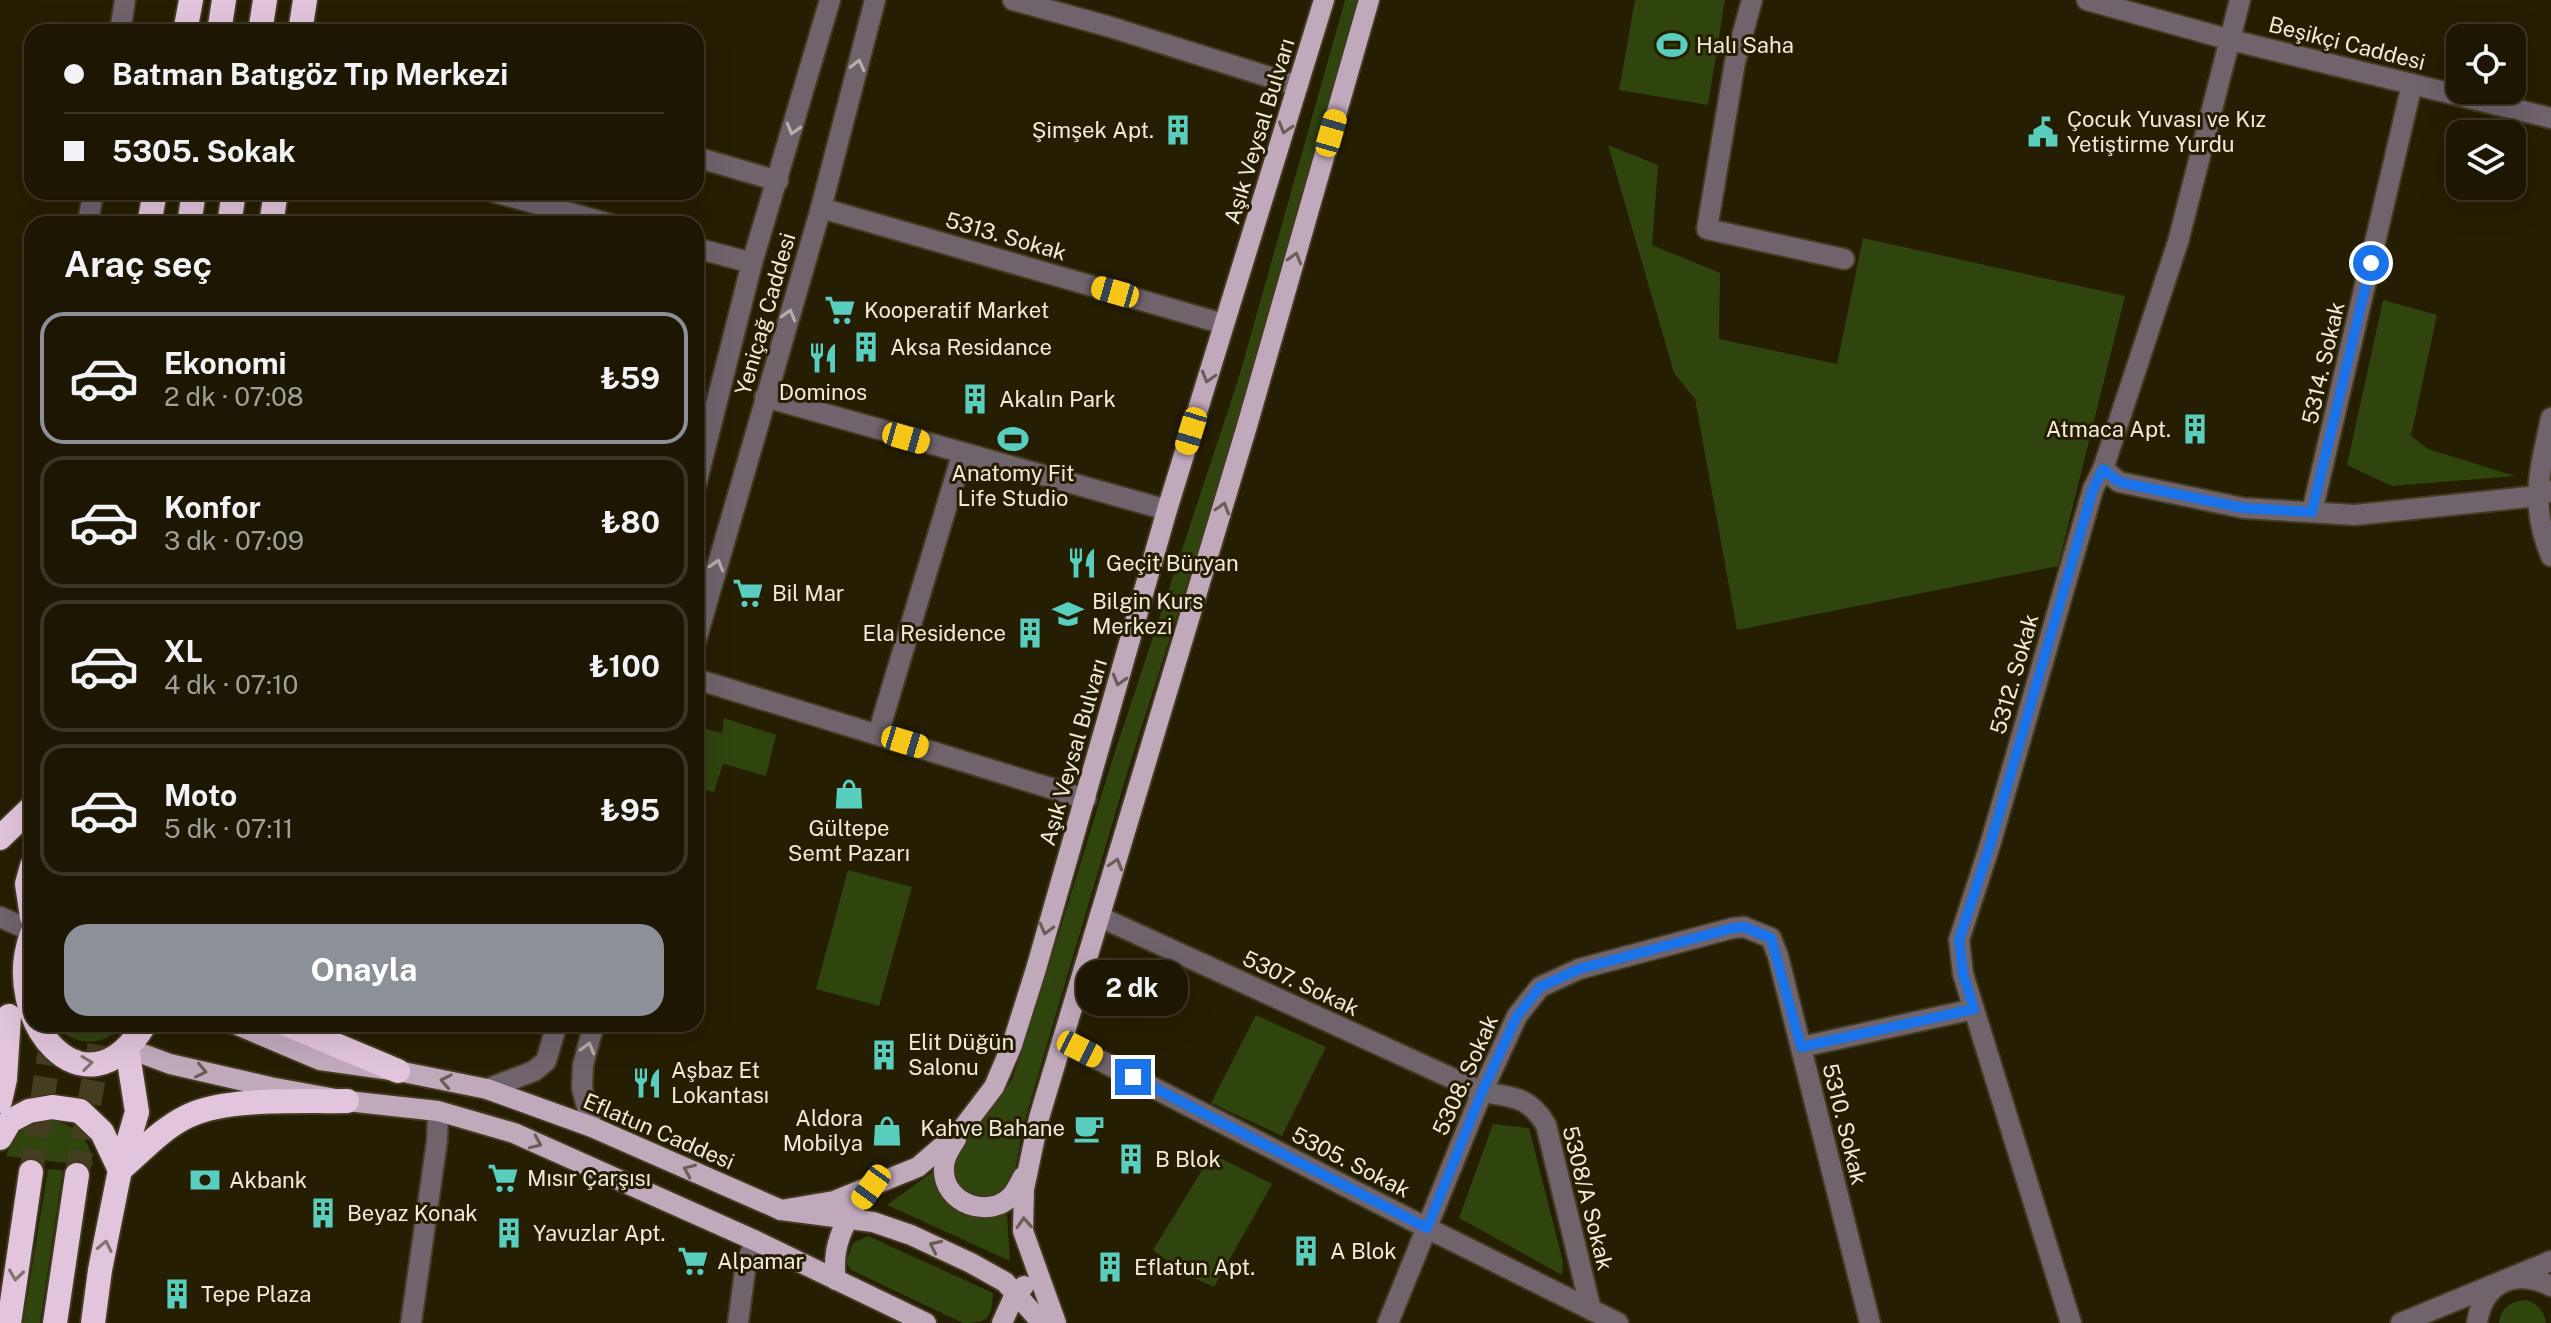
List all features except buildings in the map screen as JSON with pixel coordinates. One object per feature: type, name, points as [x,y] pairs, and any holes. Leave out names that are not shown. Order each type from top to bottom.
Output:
[{"type":"highway","points":[[186,24],[191,0]]},
{"type":"highway","points":[[220,24],[224,0]]},
{"type":"highway","points":[[261,24],[265,0]]},
{"type":"highway","points":[[301,24],[305,0]]},
{"type":"highway","points":[[0,838],[24,815]]},
{"type":"highway","points":[[0,1101],[5,1079],[5,979],[11,961],[24,941]]},
{"type":"highway","points":[[4,1012],[32,1049],[50,1059],[70,1064],[90,1064],[109,1059],[127,1048],[139,1032]]},
{"type":"highway","points":[[305,1032],[398,1071]]},
{"type":"highway","points":[[93,1323],[120,1170],[137,1112],[127,1048]]},
{"type":"highway","points":[[120,1170],[164,1130],[190,1115],[226,1105],[347,1101]]},
{"type":"highway","points":[[0,1138],[10,1121],[29,1111],[52,1107],[80,1111],[102,1132],[120,1170]]},
{"type":"highway","points":[[9,1323],[31,1172]]},
{"type":"highway","points":[[55,1323],[77,1175]]},
{"type":"main road","name":"Aşık Veysal Bulvarı","points":[[781,1210],[834,1201],[918,1167],[962,1129],[994,1087],[1012,1045],[1086,799],[1167,510],[1324,0]]},
{"type":"main road","points":[[1056,1323],[1023,1231],[1027,1170],[1039,1118],[1252,411],[1369,0]]},
{"type":"main road","name":"Eflatun Caddesi","points":[[254,1032],[320,1060],[398,1071],[487,1089],[592,1127],[781,1210],[873,1222],[911,1235],[1005,1282],[1042,1323]]},
{"type":"main road","points":[[127,1048],[170,1064],[270,1087],[347,1101],[438,1111],[514,1133],[756,1241],[926,1323]]},
{"type":"main road","points":[[962,1129],[946,1154],[943,1172],[945,1183],[961,1202],[984,1208],[998,1205],[1012,1195],[1027,1170]]},
{"type":"main road","points":[[836,1280],[836,1248],[848,1218],[871,1187]]},
{"type":"main road","points":[[1002,1323],[1015,1294],[1037,1274]]},
{"type":"street","name":"Yeniçağ Caddesi","points":[[704,452],[752,263],[830,0]]},
{"type":"street","name":"Yeniçağ Caddesi","points":[[704,612],[821,208],[875,0]]},
{"type":"street","points":[[1013,0],[1298,86]]},
{"type":"street","points":[[1752,0],[1735,62],[1707,229],[1844,259]]},
{"type":"street","name":"Beşikçi Caddesi","points":[[2087,0],[2231,40],[2551,118]]},
{"type":"street","name":"5312. Sokak","points":[[2071,1323],[1963,974],[1959,940],[1990,845],[2093,489],[2103,469],[2178,242],[2240,0]]},
{"type":"street","points":[[119,1],[120,24]]},
{"type":"street","name":"5314. Sokak","points":[[2312,512],[2412,84]]},
{"type":"street","points":[[704,159],[778,181]]},
{"type":"street","points":[[523,200],[581,216]]},
{"type":"street","name":"5313. Sokak","points":[[821,208],[1224,324]]},
{"type":"street","points":[[704,250],[752,263]]},
{"type":"street","points":[[765,397],[962,455],[1167,510]]},
{"type":"street","points":[[2544,493],[2537,488],[2551,418]]},
{"type":"street","points":[[878,734],[962,455]]},
{"type":"street","points":[[2103,469],[2119,482],[2243,508],[2355,515],[2544,493]]},
{"type":"street","points":[[2544,493],[2542,534],[2551,556]]},
{"type":"street","points":[[704,681],[1086,799]]},
{"type":"street","points":[[0,917],[24,928]]},
{"type":"street","name":"5307. Sokak","points":[[1100,917],[1482,1092]]},
{"type":"street","name":"5308. Sokak","points":[[1388,1323],[1482,1092],[1517,1016],[1540,987],[1579,969],[1733,928],[1744,927],[1771,938]]},
{"type":"street","name":"5310. Sokak","points":[[1771,938],[1870,1323]]},
{"type":"street","points":[[1801,1047],[1974,1009]]},
{"type":"street","points":[[487,1089],[534,1071],[546,1061],[555,1032]]},
{"type":"street","points":[[592,1032],[583,1065],[582,1088],[592,1127]]},
{"type":"street","name":"5305. Sokak","points":[[1062,1041],[1618,1323]]},
{"type":"street","name":"5308/A Sokak","points":[[1482,1092],[1518,1098],[1536,1108],[1546,1125],[1591,1310]]},
{"type":"street","points":[[411,1323],[437,1141],[438,1111]]},
{"type":"street","points":[[738,1323],[746,1263],[756,1241]]},
{"type":"street","points":[[2477,1323],[2480,1307],[2499,1284],[2521,1271],[2551,1261]]},
{"type":"street","points":[[2401,1323],[2512,1279],[2526,1277],[2551,1286]]},
{"type":"green space","points":[[1345,0],[1359,0],[1252,378],[1129,767],[1023,1126],[1014,1173],[1000,1192],[993,1196],[976,1196],[969,1193],[958,1180],[956,1160],[960,1148],[1012,1080],[1033,1018],[1111,764],[1239,377]]},
{"type":"green space","name":"Halı Saha","points":[[1635,0],[1725,0],[1708,105],[1619,90]]},
{"type":"green space","points":[[1608,145],[1658,165],[1652,245],[1720,273],[1719,339],[1837,364],[1863,238],[2125,296],[2058,566],[1737,630],[1695,399],[1674,373]]},
{"type":"green space","points":[[2383,300],[2437,315],[2411,436],[2428,449],[2515,476],[2392,486],[2347,465]]},
{"type":"green space","points":[[724,718],[776,735],[766,776],[723,764],[714,792],[704,790],[704,728],[722,733]]},
{"type":"green space","points":[[848,870],[912,887],[879,1006],[816,989]]},
{"type":"green space","points":[[1256,1015],[1326,1047],[1282,1136],[1211,1103]]},
{"type":"green space","points":[[62,1032],[115,1032],[98,1041],[88,1042]]},
{"type":"green space","points":[[51,1119],[68,1125],[81,1135],[89,1149],[93,1166],[6,1156],[17,1133],[27,1125]]},
{"type":"green space","points":[[1493,1124],[1529,1128],[1563,1262],[1562,1275],[1459,1218]]},
{"type":"green space","points":[[1212,1154],[1272,1184],[1214,1287],[1185,1274],[1153,1250]]},
{"type":"green space","points":[[48,1169],[63,1170],[40,1323],[23,1323]]},
{"type":"green space","points":[[934,1171],[943,1198],[958,1212],[980,1216],[1007,1214],[1010,1261],[887,1205]]},
{"type":"green space","points":[[868,1236],[993,1293],[990,1313],[979,1322],[963,1323],[851,1270],[846,1262],[853,1243]]},
{"type":"green space","points":[[2527,1300],[2540,1308],[2546,1323],[2499,1323],[2508,1306]]},
{"type":"tunnel","points":[[31,1172],[53,1032]]},
{"type":"tunnel","points":[[77,1175],[102,1032]]},
{"type":"place","name":"Halı Saha","points":[[1672,45]]},
{"type":"place","name":"Şimşek Apt.","points":[[1178,130]]},
{"type":"place","name":"Çocuk Yuvası ve Kız Yetiştirme Yurdu","points":[[2043,132]]},
{"type":"place","name":"Kooperatif Market","points":[[840,310]]},
{"type":"place","name":"Aksa Residance","points":[[866,347]]},
{"type":"place","name":"Dominos","points":[[823,358]]},
{"type":"place","name":"Akalın Park","points":[[975,399]]},
{"type":"place","name":"Atmaca Apt.","points":[[2195,429]]},
{"type":"place","name":"Anatomy Fit Life Studio","points":[[1013,439]]},
{"type":"place","name":"Geçit Büryan","points":[[1082,563]]},
{"type":"place","name":"Bil Mar","points":[[748,593]]},
{"type":"place","name":"Bilgin Kurs Merkezi","points":[[1068,614]]},
{"type":"place","name":"Ela Residence","points":[[1030,633]]},
{"type":"place","name":"Gültepe Semt Pazarı","points":[[849,794]]},
{"type":"place","name":"Elit Düğün Salonu","points":[[884,1055]]},
{"type":"place","name":"Aşbaz Et Lokantası","points":[[647,1083]]},
{"type":"place","name":"Kahve Bahane","points":[[1089,1128]]},
{"type":"place","name":"Aldora Mobilya","points":[[887,1131]]},
{"type":"place","name":"B Blok","points":[[1131,1159]]},
{"type":"place","name":"Mısır Çarşısı","points":[[503,1178]]},
{"type":"place","name":"Akbank","points":[[205,1180]]},
{"type":"place","name":"Beyaz Konak","points":[[323,1213]]},
{"type":"place","name":"Yavuzlar Apt.","points":[[509,1233]]},
{"type":"place","name":"A Blok","points":[[1306,1251]]},
{"type":"place","name":"Alpamar","points":[[693,1261]]},
{"type":"place","name":"Eflatun Apt.","points":[[1110,1267]]},
{"type":"place","name":"Tepe Plaza","points":[[177,1294]]},
{"type":"route","points":[[1133,1077],[1427,1228],[1482,1092],[1517,1016],[1540,987],[1579,969],[1744,927],[1771,938],[1801,1047],[1974,1009],[1963,974],[1959,940],[1990,845],[2093,489],[2103,469],[2119,482],[2243,508],[2312,512],[2371,263]]}]
